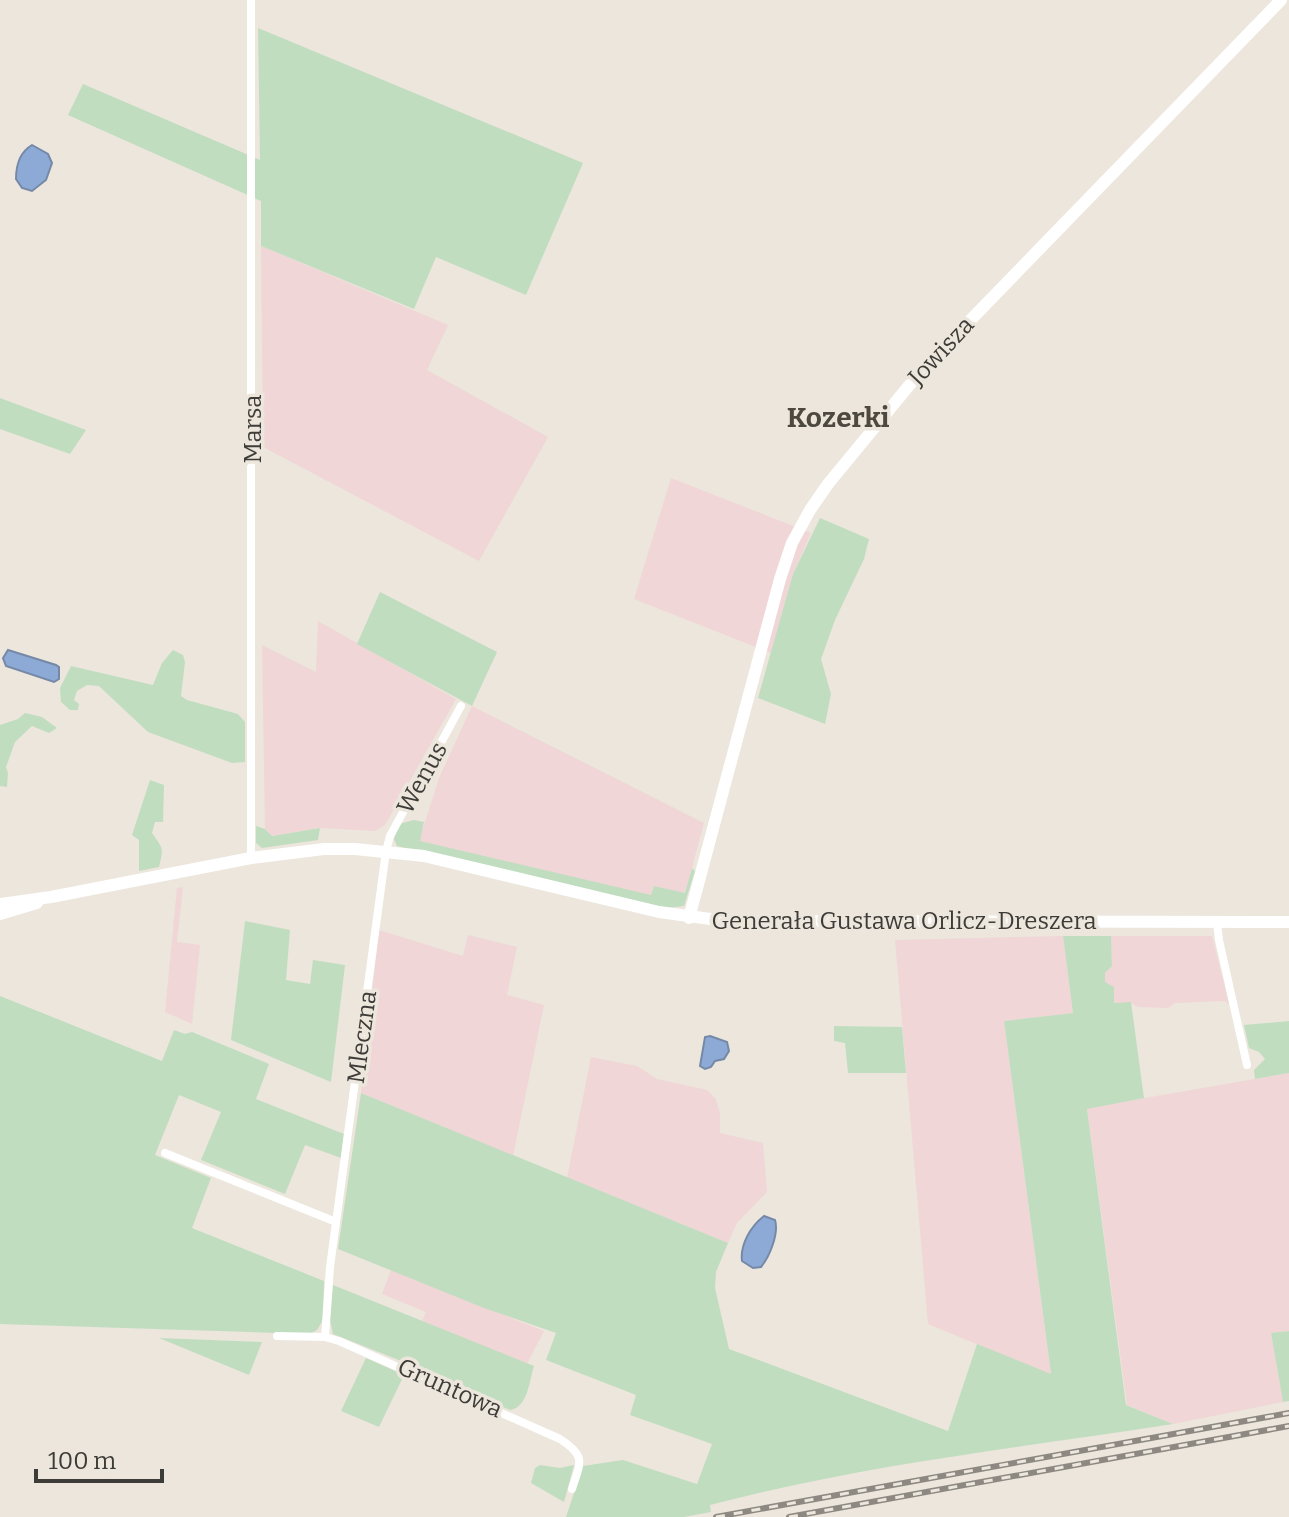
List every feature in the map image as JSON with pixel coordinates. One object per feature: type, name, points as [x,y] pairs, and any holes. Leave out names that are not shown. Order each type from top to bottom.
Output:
[{"type":"main road","name":"Jowisza","points":[[689,918],[780,579],[792,543],[810,510],[921,371],[1281,0]]},
{"type":"main road","name":"Generała Gustawa Orlicz-Dreszera","points":[[1,909],[24,908],[51,897],[251,858],[324,849],[386,851],[455,863],[689,918],[779,923],[1289,922]]},
{"type":"street","name":"Marsa","points":[[251,0],[251,858]]},
{"type":"street","name":"Wenus","points":[[386,851],[390,836],[461,706]]},
{"type":"street","name":"Mleczna","points":[[325,1337],[336,1222],[386,851]]},
{"type":"street","points":[[1217,922],[1247,1065]]},
{"type":"street","points":[[165,1153],[336,1222]]},
{"type":"street","name":"Gruntowa","points":[[277,1336],[325,1337],[371,1353],[560,1439],[580,1455],[572,1489]]},
{"type":"shaded area","points":[[261,246],[448,325],[427,370],[548,437],[479,561],[263,447]]},
{"type":"shaded area","points":[[671,478],[811,533],[793,574],[771,653],[634,599]]},
{"type":"shaded area","points":[[318,621],[456,699],[385,825],[375,831],[320,828],[272,836],[265,829],[262,645],[316,672]]},
{"type":"shaded area","points":[[472,706],[704,823],[685,894],[654,886],[651,896],[419,841],[439,778]]},
{"type":"shaded area","points":[[183,887],[177,942],[200,945],[192,1024],[165,1012],[177,888]]},
{"type":"shaded area","points":[[379,930],[463,956],[468,935],[517,947],[507,995],[544,1005],[513,1156],[361,1093]]},
{"type":"shaded area","points":[[1063,936],[1073,1013],[1004,1021],[1051,1375],[928,1324],[895,940]]},
{"type":"shaded area","points":[[1111,936],[1212,936],[1229,1004],[1224,1001],[1175,1003],[1168,1008],[1114,1003],[1105,983],[1105,973],[1112,966]]},
{"type":"shaded area","points":[[591,1057],[637,1066],[657,1079],[707,1090],[716,1099],[720,1133],[763,1143],[767,1192],[737,1223],[728,1243],[567,1178]]},
{"type":"shaded area","points":[[1289,1073],[1289,1331],[1271,1333],[1283,1402],[1173,1424],[1127,1405],[1087,1108]]},
{"type":"shaded area","points":[[391,1270],[544,1331],[527,1364],[422,1321],[426,1312],[382,1294]]},
{"type":"green space","points":[[258,28],[583,163],[526,295],[436,257],[414,309],[261,246],[261,201],[68,115],[83,84],[260,160]]},
{"type":"green space","points":[[0,398],[86,430],[70,454],[0,429]]},
{"type":"green space","points":[[820,518],[869,539],[864,559],[835,620],[821,659],[831,694],[825,724],[758,698],[793,574]]},
{"type":"green space","points":[[380,592],[497,652],[472,706],[357,644]]},
{"type":"green space","points":[[173,650],[183,655],[185,662],[181,696],[238,714],[245,722],[245,762],[232,763],[148,732],[99,686],[87,685],[77,691],[74,700],[79,704],[78,710],[70,710],[61,702],[60,688],[71,666],[153,685],[162,663]]},
{"type":"green space","points":[[25,713],[42,717],[57,728],[49,733],[32,726],[15,742],[6,767],[7,787],[0,786],[0,725]]},
{"type":"green space","points":[[150,780],[164,785],[163,822],[155,822],[152,833],[162,856],[159,867],[139,871],[139,840],[132,835]]},
{"type":"green space","points":[[414,820],[424,822],[420,841],[651,895],[654,886],[685,893],[692,868],[695,871],[684,906],[667,908],[397,846],[394,839],[399,824]]},
{"type":"green space","points":[[256,826],[272,836],[320,828],[318,840],[262,848],[256,843]]},
{"type":"green space","points":[[245,921],[290,930],[286,980],[310,984],[313,960],[345,965],[331,1082],[231,1040]]},
{"type":"green space","points":[[1063,936],[1111,936],[1112,966],[1105,973],[1105,982],[1114,987],[1114,1003],[1131,1002],[1144,1098],[1087,1109],[1126,1405],[1173,1424],[940,1458],[824,1479],[710,1505],[711,1512],[684,1517],[566,1517],[583,1466],[623,1460],[697,1484],[712,1444],[630,1415],[636,1395],[546,1360],[556,1333],[484,1308],[338,1249],[361,1093],[728,1243],[716,1272],[715,1288],[729,1349],[948,1431],[977,1344],[1051,1374],[1004,1021],[1073,1013]]},
{"type":"green space","points":[[0,996],[162,1061],[174,1030],[185,1034],[192,1032],[269,1064],[256,1099],[344,1134],[341,1158],[305,1145],[285,1194],[201,1160],[221,1112],[179,1095],[155,1155],[211,1178],[192,1228],[324,1281],[323,1320],[317,1330],[309,1334],[0,1324]]},
{"type":"green space","points":[[1289,1021],[1289,1073],[1255,1079],[1254,1070],[1265,1059],[1249,1048],[1244,1025]]},
{"type":"green space","points":[[834,1026],[902,1027],[906,1073],[848,1073],[845,1043],[834,1041]]},
{"type":"green space","points":[[333,1285],[534,1366],[521,1404],[510,1410],[434,1377],[434,1374],[333,1334],[330,1320]]},
{"type":"green space","points":[[1289,1331],[1289,1401],[1283,1402],[1271,1333]]},
{"type":"green space","points":[[159,1338],[262,1342],[249,1375]]},
{"type":"green space","points":[[366,1358],[404,1375],[379,1427],[341,1411]]},
{"type":"green space","points":[[540,1465],[560,1468],[574,1465],[564,1502],[531,1483],[535,1468]]},
{"type":"water","points":[[32,145],[48,154],[52,163],[46,180],[32,191],[22,188],[16,179],[24,151]]},
{"type":"water","points":[[8,650],[56,665],[59,667],[59,679],[54,682],[6,666],[3,658]]},
{"type":"water","points":[[705,1037],[727,1042],[729,1051],[724,1059],[715,1061],[705,1069],[700,1066]]},
{"type":"water","points":[[764,1216],[775,1220],[775,1238],[761,1267],[753,1268],[742,1261],[743,1248],[751,1230]]},
{"type":"railway","points":[[716,1517],[1289,1413]]},
{"type":"railway","points":[[789,1517],[1289,1426]]},
{"type":"district","name":"Kozerki","points":[[838,417]]}]
